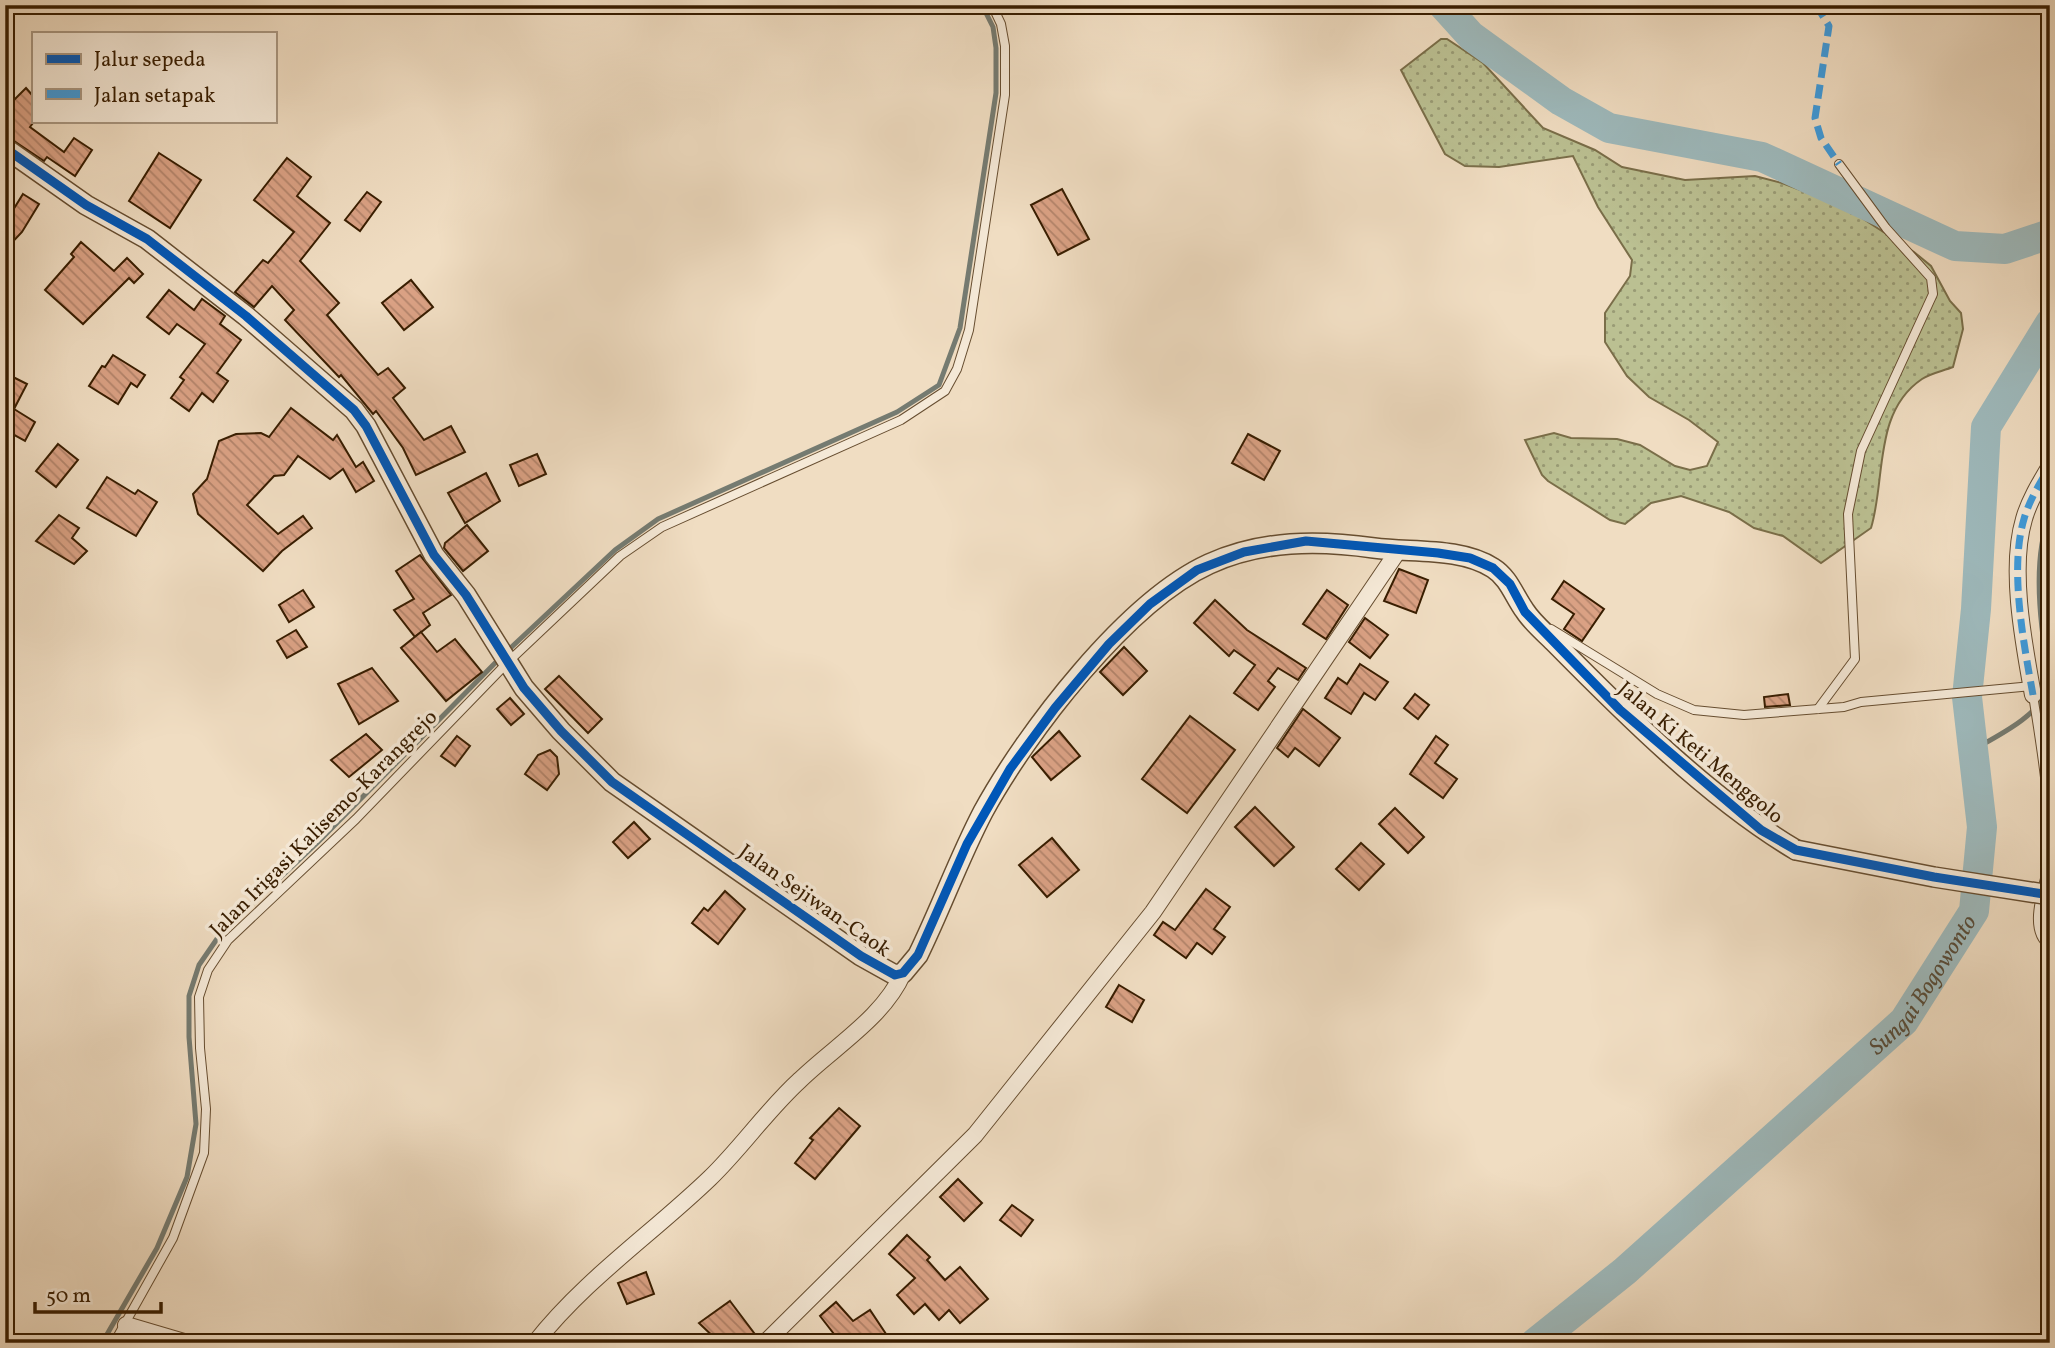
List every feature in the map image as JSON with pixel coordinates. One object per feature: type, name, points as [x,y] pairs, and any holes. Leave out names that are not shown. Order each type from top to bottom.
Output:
[{"type":"street","name":"Jalan Sejiwan-Caok","points":[[5,148],[86,205],[147,239],[261,328],[354,410],[366,426],[434,555],[466,595],[535,701],[611,782],[861,956],[895,975],[903,973],[918,955],[978,824],[1010,769],[1090,665],[1150,604],[1189,574],[1244,552],[1316,541],[1470,558],[1493,568],[1510,584],[1525,612]]},
{"type":"street","points":[[2028,690],[2019,616],[2020,541],[2024,519],[2050,466]]},
{"type":"street","points":[[765,1343],[801,1311],[983,1125],[1153,912],[1398,551]]},
{"type":"street","name":"Jalan Ki Keti Menggolo","points":[[1525,612],[1620,710],[1761,830],[1796,850],[1934,877],[2050,895]]},
{"type":"street","points":[[535,1343],[562,1311],[709,1178],[779,1100],[872,1014],[896,988],[903,973]]},
{"type":"street","points":[[125,1325],[187,1343]]},
{"type":"lane","name":"Jalan Irigasi Kalisemo-Karangrejo","points":[[114,1343],[173,1238],[204,1153],[206,1110],[200,1048],[199,997],[208,970],[240,928],[340,834],[504,654],[620,556],[662,527],[901,420],[945,391],[957,369],[969,330],[1005,95],[1005,46],[1001,24],[992,5]]},
{"type":"lane","points":[[1818,709],[1855,659],[1848,514],[1860,451],[1933,294],[1931,278],[1886,228],[1839,164]]},
{"type":"lane","points":[[1525,612],[1657,694],[1694,710],[1727,715],[2028,690],[2037,720],[2049,859],[2037,925],[2040,935],[2050,946]]},
{"type":"green space","points":[[1441,39],[1447,39],[1483,63],[1543,128],[1595,150],[1622,167],[1685,180],[1755,176],[1782,183],[1845,207],[1931,266],[1950,301],[1961,313],[1963,329],[1953,367],[1922,379],[1906,393],[1895,409],[1888,428],[1871,528],[1821,563],[1783,536],[1754,528],[1729,512],[1681,496],[1651,503],[1625,524],[1610,520],[1542,475],[1525,440],[1554,433],[1571,438],[1617,439],[1640,445],[1675,466],[1690,470],[1707,466],[1718,442],[1689,420],[1649,397],[1627,376],[1605,342],[1605,313],[1630,276],[1632,260],[1598,207],[1573,156],[1499,167],[1465,166],[1445,154],[1401,70]]},
{"type":"building","points":[[26,88],[32,95],[33,123],[30,127],[64,152],[74,138],[92,150],[75,176],[47,157],[44,161],[5,135],[5,109]]},
{"type":"building","points":[[159,153],[201,180],[170,228],[129,201]]},
{"type":"building","points":[[287,158],[311,177],[297,196],[330,223],[300,261],[339,303],[327,315],[378,375],[388,368],[405,388],[393,398],[424,440],[451,426],[465,452],[416,475],[403,448],[376,411],[373,414],[341,375],[339,377],[285,320],[294,310],[272,286],[254,307],[235,292],[263,260],[268,263],[294,232],[254,200]]},
{"type":"building","points":[[1062,189],[1089,239],[1058,255],[1031,205]]},
{"type":"building","points":[[367,192],[381,202],[360,231],[345,220]]},
{"type":"building","points":[[23,194],[39,204],[22,232],[5,250],[5,223]]},
{"type":"building","points":[[81,242],[114,271],[127,258],[143,274],[134,283],[129,278],[83,324],[45,290],[74,257],[71,254]]},
{"type":"building","points":[[411,280],[433,307],[404,330],[382,303]]},
{"type":"building","points":[[169,290],[194,310],[202,299],[225,316],[220,324],[241,340],[217,373],[228,381],[213,402],[202,393],[189,411],[171,398],[184,380],[180,377],[205,344],[177,324],[169,334],[147,317]]},
{"type":"building","points":[[113,355],[145,375],[137,387],[131,383],[118,404],[89,386]]},
{"type":"building","points":[[5,373],[27,384],[14,409],[35,422],[25,441],[5,430]]},
{"type":"building","points":[[291,408],[333,440],[337,435],[356,467],[363,462],[374,481],[356,492],[343,469],[330,479],[298,456],[284,475],[274,476],[247,505],[278,534],[303,516],[312,528],[282,551],[263,571],[198,514],[193,494],[207,479],[219,441],[236,434],[261,433],[269,437]]},
{"type":"building","points":[[1248,434],[1280,451],[1264,480],[1232,463]]},
{"type":"building","points":[[58,444],[78,460],[56,487],[36,471]]},
{"type":"building","points":[[537,454],[546,474],[519,486],[510,465]]},
{"type":"building","points":[[486,473],[500,501],[465,523],[448,493]]},
{"type":"building","points":[[107,477],[135,494],[138,490],[157,502],[136,536],[87,508]]},
{"type":"building","points":[[59,515],[79,528],[72,538],[87,551],[74,564],[36,541]]},
{"type":"building","points":[[467,525],[488,551],[463,571],[444,548],[445,543]]},
{"type":"building","points":[[420,555],[451,595],[423,613],[430,625],[415,637],[394,610],[414,599],[396,571]]},
{"type":"building","points":[[1399,569],[1428,580],[1416,613],[1384,601]]},
{"type":"building","points":[[1564,581],[1604,609],[1582,641],[1564,629],[1574,614],[1552,599]]},
{"type":"building","points":[[303,590],[314,607],[289,622],[279,605]]},
{"type":"building","points":[[1327,590],[1348,605],[1326,639],[1303,624]]},
{"type":"building","points":[[1215,600],[1247,630],[1306,668],[1298,680],[1278,668],[1268,681],[1275,687],[1258,710],[1234,693],[1255,665],[1234,650],[1229,656],[1194,623]]},
{"type":"building","points":[[1365,618],[1388,635],[1370,658],[1349,642]]},
{"type":"building","points":[[296,630],[307,647],[287,658],[277,641]]},
{"type":"building","points":[[421,632],[437,652],[455,639],[482,672],[446,701],[401,648]]},
{"type":"building","points":[[1124,647],[1147,671],[1123,695],[1100,672]]},
{"type":"building","points":[[1360,664],[1388,682],[1375,700],[1364,693],[1351,714],[1325,698],[1338,678],[1347,684]]},
{"type":"building","points":[[372,668],[398,701],[359,724],[338,684]]},
{"type":"building","points":[[559,676],[602,719],[588,733],[545,689]]},
{"type":"building","points":[[1415,694],[1429,705],[1418,719],[1404,708]]},
{"type":"building","points":[[1788,694],[1790,705],[1765,707],[1764,697]]},
{"type":"building","points":[[510,698],[524,714],[511,725],[497,709]]},
{"type":"building","points":[[1303,709],[1340,738],[1319,766],[1295,748],[1288,757],[1277,748]]},
{"type":"building","points":[[1190,716],[1235,750],[1187,813],[1142,779]]},
{"type":"building","points":[[1059,731],[1080,756],[1051,780],[1032,757]]},
{"type":"building","points":[[366,734],[382,750],[349,777],[331,760]]},
{"type":"building","points":[[457,736],[470,746],[455,766],[441,756]]},
{"type":"building","points":[[1436,736],[1448,745],[1435,763],[1457,779],[1443,798],[1410,774]]},
{"type":"building","points":[[550,750],[557,757],[559,774],[547,790],[525,774],[538,755]]},
{"type":"building","points":[[1255,807],[1294,847],[1274,866],[1235,827]]},
{"type":"building","points":[[1395,808],[1424,837],[1408,853],[1379,824]]},
{"type":"building","points":[[634,822],[650,839],[628,858],[613,842]]},
{"type":"building","points":[[1052,838],[1079,870],[1047,897],[1019,865]]},
{"type":"building","points":[[1361,843],[1384,864],[1359,890],[1336,869]]},
{"type":"building","points":[[1206,889],[1230,907],[1214,929],[1225,937],[1212,954],[1197,943],[1186,958],[1154,935],[1163,922],[1175,930]]},
{"type":"building","points":[[725,891],[745,909],[718,944],[692,923],[704,908],[708,911]]},
{"type":"building","points":[[1119,985],[1144,1000],[1132,1022],[1106,1007]]},
{"type":"building","points":[[839,1108],[860,1126],[815,1179],[795,1163],[813,1140],[810,1138]]},
{"type":"building","points":[[958,1179],[982,1203],[964,1221],[940,1197]]},
{"type":"building","points":[[1012,1205],[1033,1220],[1021,1236],[1000,1220]]},
{"type":"building","points":[[907,1235],[930,1257],[927,1260],[945,1280],[960,1267],[988,1299],[960,1323],[949,1310],[939,1320],[925,1304],[914,1314],[897,1295],[915,1278],[889,1254]]},
{"type":"building","points":[[646,1272],[654,1294],[627,1304],[618,1283]]},
{"type":"building","points":[[730,1301],[757,1337],[755,1343],[720,1343],[699,1323]]},
{"type":"building","points":[[836,1302],[853,1321],[870,1310],[892,1343],[841,1343],[820,1316]]},
{"type":"waterway","points":[[102,1343],[157,1248],[187,1177],[196,1124],[189,1037],[189,996],[199,965],[221,933],[318,842],[503,655],[615,550],[658,519],[897,412],[939,385],[960,328],[996,93],[993,27],[982,5]]},
{"type":"waterway","points":[[1443,5],[1471,36],[1561,101],[1609,128],[1762,157],[1955,246],[2005,249],[2050,234]]},
{"type":"waterway","name":"Sungai Bogowonto","points":[[1535,1343],[1625,1271],[1904,1021],[1974,911],[1982,827],[1967,697],[1976,609],[1986,427],[2050,323]]},
{"type":"waterway","points":[[2050,515],[2044,533],[2039,575],[2041,619],[2050,680]]},
{"type":"waterway","points":[[1971,751],[2027,716],[2044,698],[2050,687]]},
{"type":"marked path","points":[[1816,5],[1829,26],[1815,118],[1821,138],[1839,164]]},
{"type":"marked path","points":[[2033,695],[2020,607],[2018,561],[2026,512],[2050,466]]},
{"type":"cycle path","points":[[5,148],[86,205],[147,239],[246,316],[354,410],[366,426],[434,555],[466,595],[524,688],[561,731],[612,782],[861,956],[895,975],[903,973],[918,955],[967,844],[1010,769],[1055,708],[1109,644],[1150,604],[1197,570],[1244,552],[1306,541],[1438,553],[1470,558],[1493,568],[1510,584],[1525,612],[1620,710],[1761,830],[1796,850],[1934,877],[2050,895]]}]
